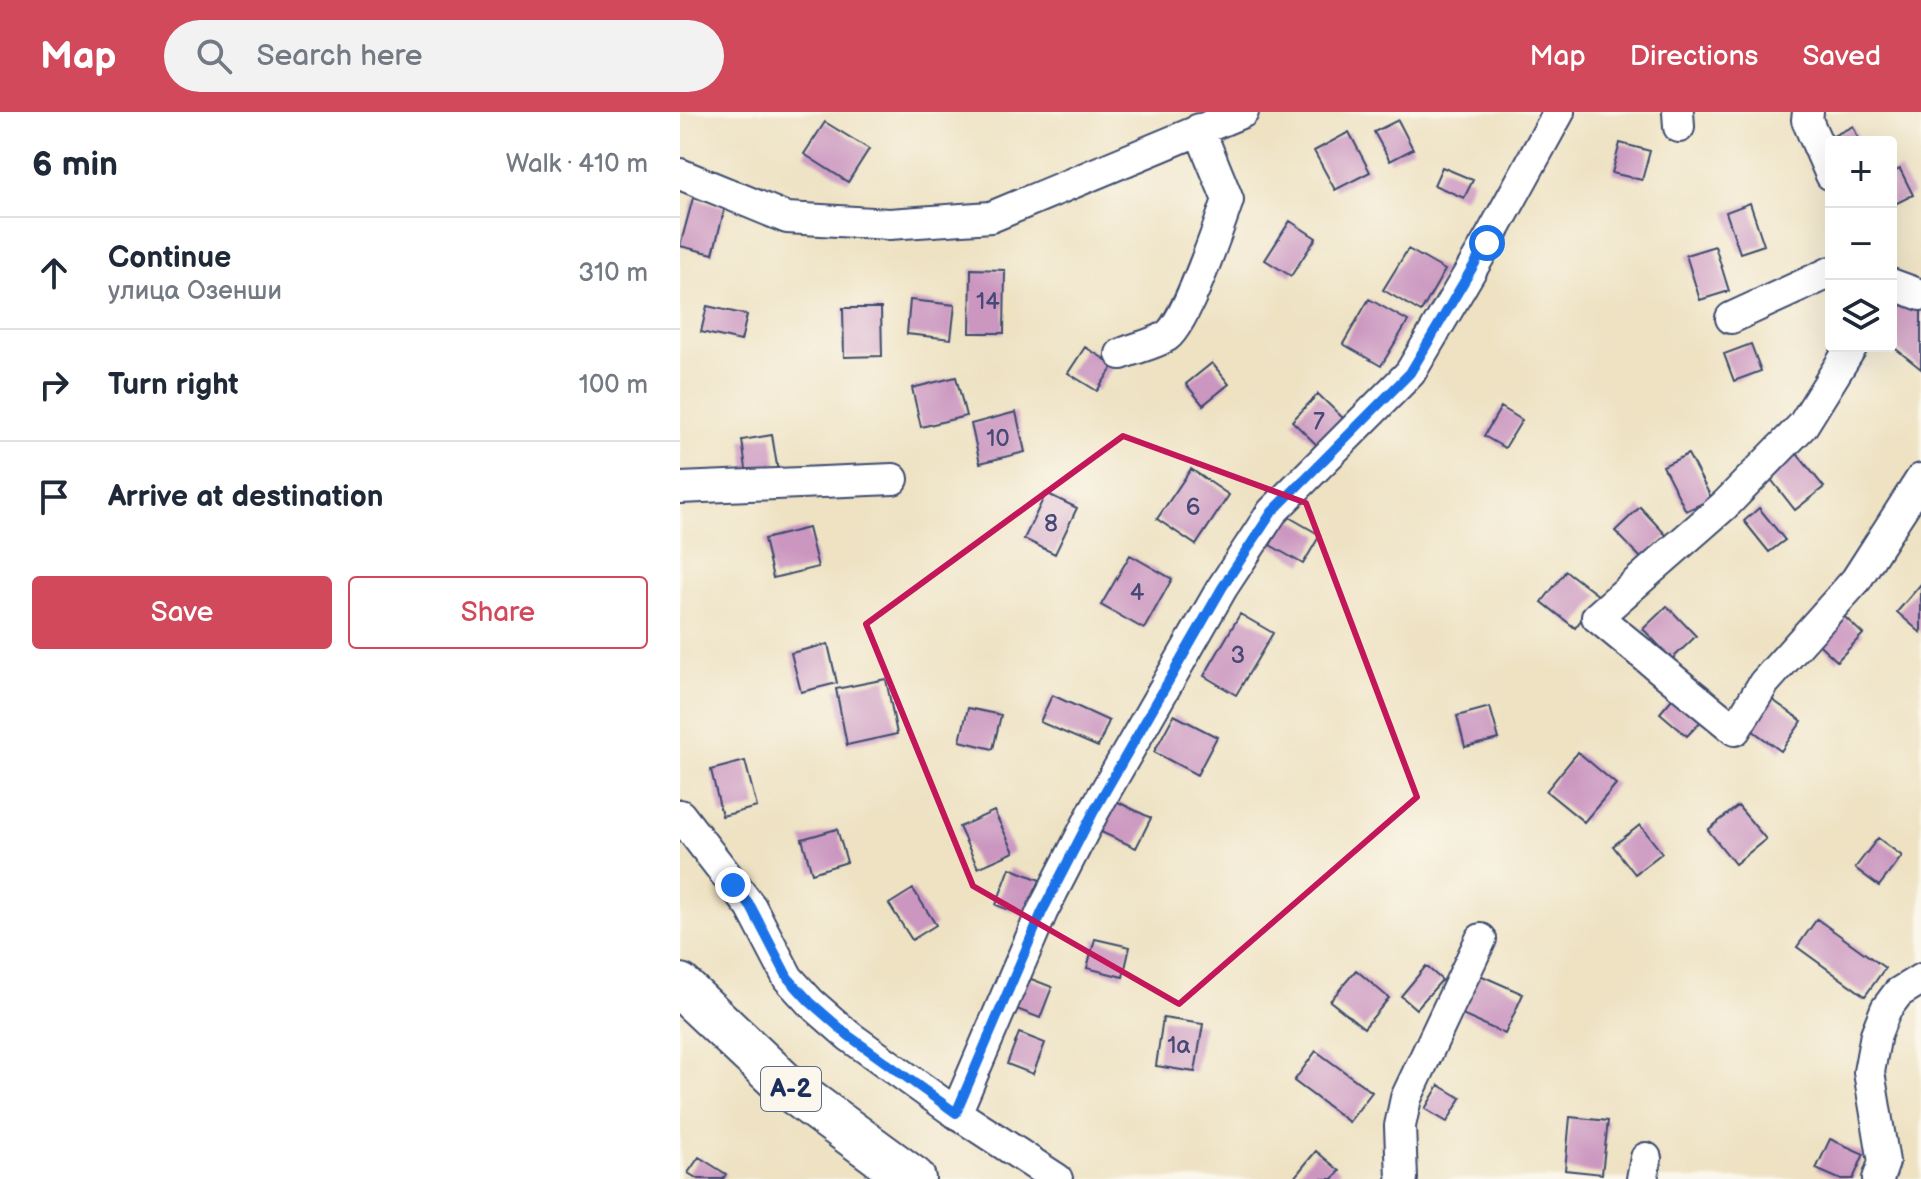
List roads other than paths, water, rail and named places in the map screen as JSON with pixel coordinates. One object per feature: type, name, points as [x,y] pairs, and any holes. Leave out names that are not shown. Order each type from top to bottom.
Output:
[{"type":"highway","name":"A-2","points":[[680,986],[785,1085],[913,1179]]},
{"type":"street","points":[[680,174],[787,218],[889,224],[991,217],[1181,126],[1243,112]]},
{"type":"street","points":[[956,1113],[1042,912],[1094,811],[1222,588],[1272,512],[1410,373],[1487,243],[1559,112]]},
{"type":"street","points":[[1808,112],[1807,120],[1825,161]]},
{"type":"street","points":[[1121,354],[1169,335],[1189,300],[1215,241],[1228,200],[1181,126]]},
{"type":"street","points":[[1731,318],[1825,275]]},
{"type":"street","points":[[1897,286],[1921,295]]},
{"type":"street","points":[[1848,352],[1803,425],[1726,504],[1597,617],[1735,730],[1764,683],[1856,580],[1921,479]]},
{"type":"street","points":[[680,488],[893,479]]},
{"type":"street","points":[[680,815],[751,907],[788,978],[810,1002],[849,1036],[956,1113],[1057,1179]]},
{"type":"street","points":[[1402,1179],[1400,1126],[1406,1098],[1481,939]]},
{"type":"street","points":[[1878,1179],[1884,1162],[1869,1072],[1876,1034],[1886,1009],[1898,993],[1921,979]]}]
